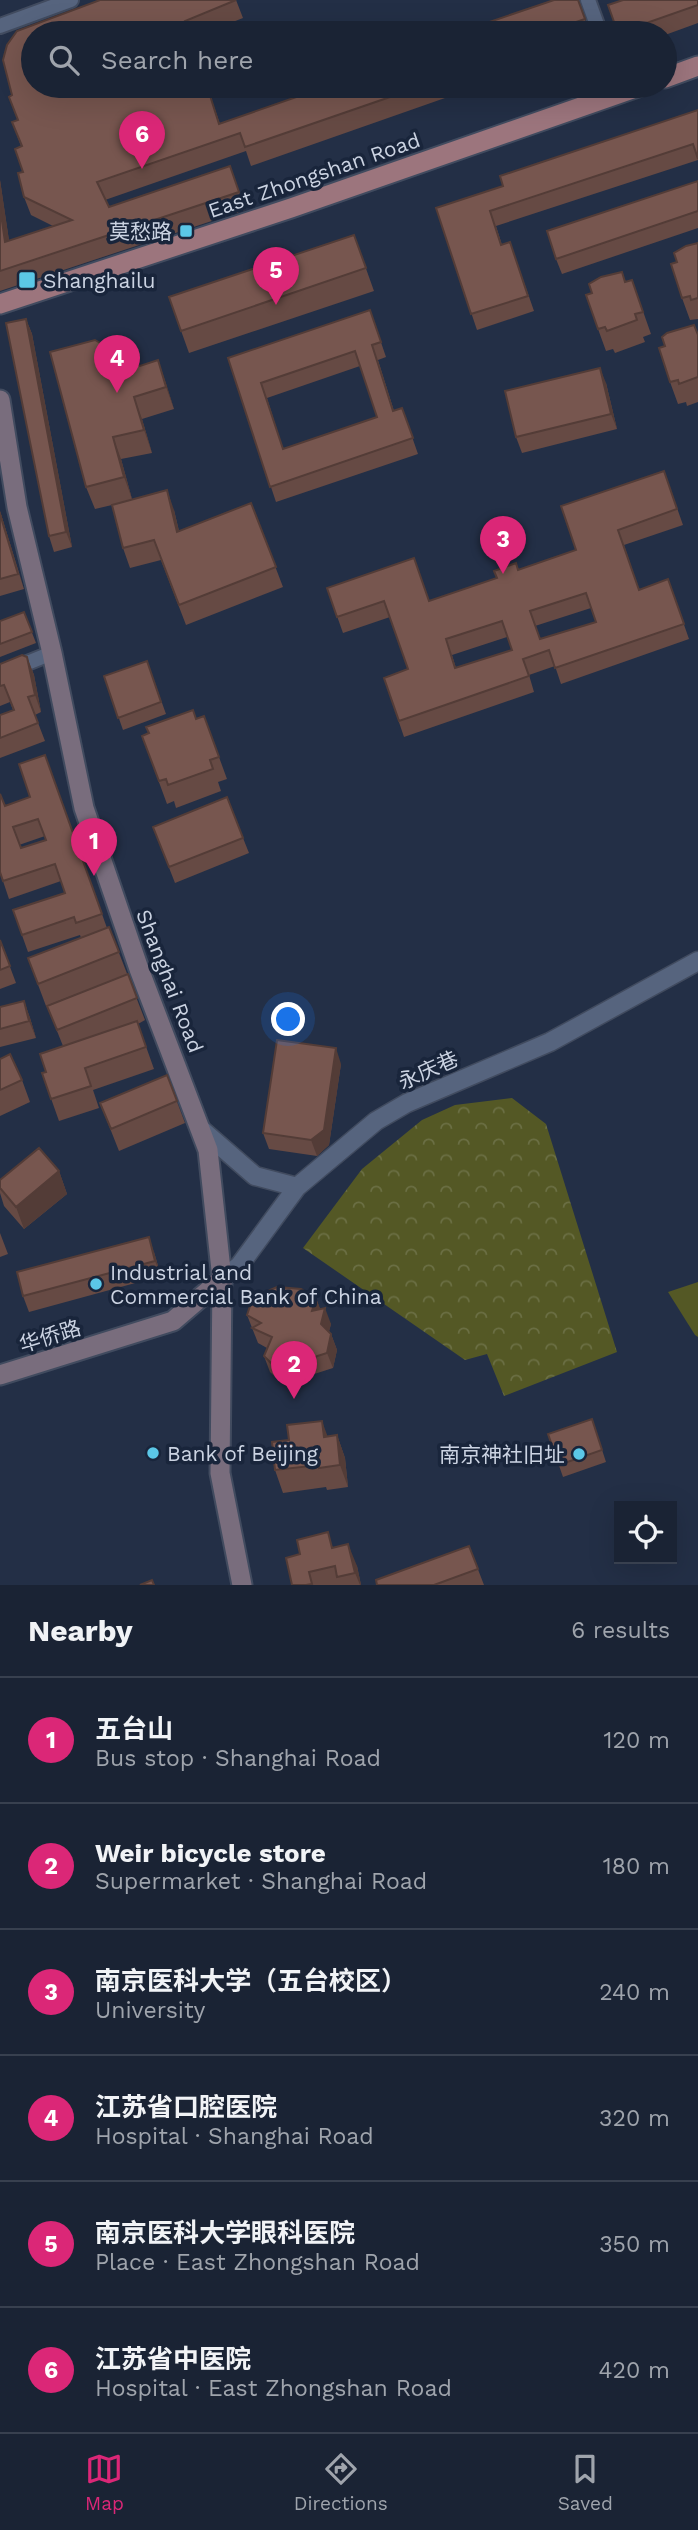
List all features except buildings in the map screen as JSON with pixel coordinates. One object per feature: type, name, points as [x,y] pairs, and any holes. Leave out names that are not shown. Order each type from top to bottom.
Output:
[{"type":"main road","points":[[677,74],[698,66]]},
{"type":"main road","name":"East Zhongshan Road","points":[[0,304],[291,208],[594,98]]},
{"type":"main road","name":"Shanghai Road","points":[[0,400],[16,507],[52,653],[83,808],[139,969],[208,1150],[222,1279],[220,1473],[242,1585]]},
{"type":"main road","name":"华侨路","points":[[0,1375],[173,1321],[222,1279]]},
{"type":"street","points":[[0,26],[71,0]]},
{"type":"street","points":[[588,0],[596,21]]},
{"type":"street","points":[[0,674],[52,653]]},
{"type":"street","name":"永庆巷","points":[[222,1279],[239,1266],[297,1187],[376,1121],[407,1102],[550,1042],[698,961]]},
{"type":"street","points":[[202,1130],[255,1176],[297,1187]]},
{"type":"green space","points":[[512,1098],[546,1124],[617,1352],[504,1396],[487,1354],[465,1360],[303,1248],[362,1169],[422,1120],[455,1105]]},
{"type":"green space","points":[[698,1282],[698,1337],[668,1292]]},
{"type":"place","name":"江苏省中医院","points":[[142,169]]},
{"type":"place","name":"莫愁路","points":[[186,231]]},
{"type":"place","name":"Shanghailu","points":[[27,280]]},
{"type":"place","name":"南京医科大学眼科医院","points":[[276,305]]},
{"type":"place","name":"江苏省口腔医院","points":[[117,393]]},
{"type":"place","name":"南京医科大学（五台校区）","points":[[503,574]]},
{"type":"place","name":"五台山","points":[[94,876]]},
{"type":"place","name":"Industrial and Commercial Bank of China","points":[[96,1284]]},
{"type":"place","name":"Weir bicycle store","points":[[294,1399]]},
{"type":"place","name":"Bank of Beijing","points":[[153,1453]]},
{"type":"place","name":"南京神社旧址","points":[[579,1454]]}]
